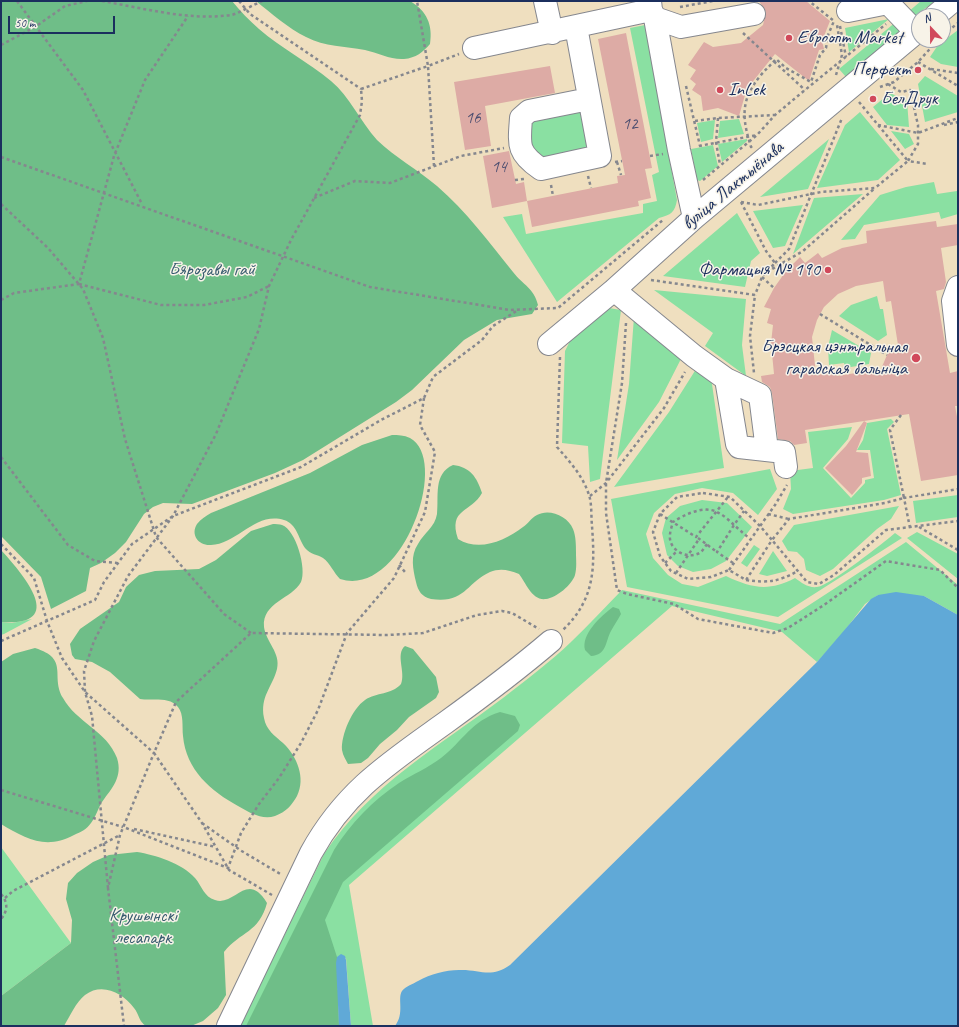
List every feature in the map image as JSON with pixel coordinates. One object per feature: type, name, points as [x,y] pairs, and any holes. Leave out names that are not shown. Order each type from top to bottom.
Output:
[{"type":"street","points":[[545,1],[552,33]]},
{"type":"street","points":[[945,8],[953,1]]},
{"type":"street","points":[[841,15],[888,3],[911,25]]},
{"type":"street","points":[[474,48],[552,33],[652,10],[681,27],[746,16]]},
{"type":"street","points":[[652,10],[679,150],[694,218]]},
{"type":"street","points":[[576,27],[589,99]]},
{"type":"street","name":"вуліца Лактыёнава","points":[[549,344],[621,296],[694,218],[911,37]]},
{"type":"street","points":[[958,287],[953,301],[958,345]]},
{"type":"street","points":[[621,296],[694,356],[726,379],[760,395],[767,450]]},
{"type":"street","points":[[726,379],[737,444],[742,448],[784,452],[786,467]]},
{"type":"street","points":[[228,1026],[321,834],[348,799],[363,784],[396,758],[491,690],[551,641]]},
{"type":"path","points":[[17,1],[83,90],[142,205]]},
{"type":"path","points":[[1,45],[35,27],[65,6],[87,1]]},
{"type":"path","points":[[102,1],[188,16],[232,15],[244,8],[262,1]]},
{"type":"path","points":[[115,1],[120,4]]},
{"type":"path","points":[[239,1],[250,14],[361,89]]},
{"type":"path","points":[[417,1],[428,66],[434,166]]},
{"type":"path","points":[[677,8],[713,1]]},
{"type":"path","points":[[756,142],[751,147],[743,112],[748,96],[760,75],[776,59],[786,68],[811,82],[820,55],[826,48],[828,35],[834,21],[809,1]]},
{"type":"path","points":[[688,194],[758,134],[775,115],[899,14]]},
{"type":"path","points":[[841,15],[846,57]]},
{"type":"path","points":[[835,81],[842,55],[841,15]]},
{"type":"path","points":[[79,284],[115,152],[145,80],[188,16]]},
{"type":"path","points":[[746,16],[740,31],[805,90]]},
{"type":"path","points":[[361,89],[428,66],[474,48]]},
{"type":"path","points":[[918,62],[958,86]]},
{"type":"path","points":[[928,68],[958,73]]},
{"type":"path","points":[[766,272],[803,251],[908,161],[918,144],[918,125],[910,90],[901,92],[888,84]]},
{"type":"path","points":[[124,1026],[108,888],[92,716],[85,692],[84,671],[94,641],[128,576],[173,516],[216,434],[259,329],[269,286],[314,198],[360,115],[362,101],[361,89]]},
{"type":"path","points":[[860,103],[908,161],[928,164]]},
{"type":"path","points":[[695,121],[718,118],[775,115]]},
{"type":"path","points":[[760,395],[754,370],[750,336],[755,295],[762,277],[789,249],[843,117]]},
{"type":"path","points":[[718,118],[716,142],[720,165]]},
{"type":"path","points":[[878,125],[918,133],[958,118]]},
{"type":"path","points":[[935,126],[958,122]]},
{"type":"path","points":[[650,156],[758,134]]},
{"type":"path","points":[[314,198],[355,181],[390,183],[461,156],[506,148]]},
{"type":"path","points":[[1,157],[142,205],[370,287],[510,310],[558,308],[661,221],[665,220]]},
{"type":"path","points":[[617,162],[621,175]]},
{"type":"path","points":[[775,263],[766,252],[741,202],[758,205],[821,192],[875,188]]},
{"type":"path","points":[[1,204],[48,248],[83,289],[103,338],[125,439],[156,537],[224,614],[251,633],[347,633],[387,635],[423,632],[476,615],[502,611],[512,613],[532,625],[551,641],[574,618],[584,605],[590,590],[594,562],[590,496],[579,473],[557,447],[560,358],[549,344]]},
{"type":"path","points":[[762,277],[774,288]]},
{"type":"path","points":[[648,280],[755,295]]},
{"type":"path","points":[[1,300],[14,294],[79,284],[161,305],[204,305],[247,297],[269,286]]},
{"type":"path","points":[[621,296],[622,383],[606,483],[606,513],[617,590],[627,594],[674,604],[698,619],[773,633],[788,628],[886,561],[940,570],[958,588]]},
{"type":"path","points":[[228,868],[241,833],[301,743],[318,710],[347,633],[394,578],[425,512],[435,452],[420,425],[424,398],[433,377],[482,340],[493,326],[518,309]]},
{"type":"path","points":[[820,314],[887,355]]},
{"type":"path","points":[[590,496],[606,483],[664,408],[694,356]]},
{"type":"path","points":[[1,641],[95,600],[104,582],[132,544],[173,516],[301,467],[381,420],[424,398]]},
{"type":"path","points":[[901,415],[890,430],[910,528]]},
{"type":"path","points":[[1,457],[68,545],[95,561],[117,563]]},
{"type":"path","points":[[786,467],[786,489],[760,526],[733,563],[729,570],[710,577],[688,580],[671,571],[660,556],[653,532],[660,514],[677,497],[703,493],[730,498],[760,526],[807,582],[820,584],[834,575],[886,530],[958,521]]},
{"type":"path","points":[[768,514],[789,519],[958,489]]},
{"type":"path","points":[[676,573],[716,511],[728,497]]},
{"type":"path","points":[[707,544],[700,552],[688,556],[681,554],[672,546],[669,535],[673,522],[686,514],[710,510],[716,511],[734,524],[750,539]]},
{"type":"path","points":[[717,552],[734,524],[744,511]]},
{"type":"path","points":[[660,514],[707,544],[733,563]]},
{"type":"path","points":[[746,580],[772,540],[789,519]]},
{"type":"path","points":[[918,527],[958,550]]},
{"type":"path","points":[[1,544],[34,578],[47,621],[62,658],[85,692],[154,753],[202,823],[228,868]]},
{"type":"path","points":[[666,563],[677,550]]},
{"type":"path","points":[[399,565],[405,572]]},
{"type":"path","points":[[729,570],[746,580],[767,583],[782,580],[798,571]]},
{"type":"path","points":[[108,888],[120,835],[125,827],[176,702],[251,633]]},
{"type":"path","points":[[1,790],[102,822],[216,847]]},
{"type":"path","points":[[202,823],[236,847],[296,883]]},
{"type":"path","points":[[125,827],[228,868],[287,904]]},
{"type":"path","points":[[5,898],[12,891],[120,835]]},
{"type":"path","points":[[1,894],[5,898],[6,911],[1,919]]},
{"type":"green space","name":"Бярозавы гай","points":[[1,1],[232,1],[248,19],[267,36],[338,87],[377,140],[448,196],[477,227],[517,276],[534,294],[538,305],[532,314],[497,320],[464,340],[412,390],[396,402],[303,460],[275,473],[192,504],[163,503],[153,507],[144,514],[126,542],[115,553],[101,563],[90,568],[86,591],[51,609],[41,577],[1,536]]},
{"type":"green space","points":[[256,1],[410,1],[421,9],[428,19],[431,31],[430,44],[416,56],[399,59],[365,50],[320,43],[293,29]]},
{"type":"green space","points":[[921,1],[935,1],[926,8],[913,8]]},
{"type":"green space","points":[[911,9],[911,19],[908,12]]},
{"type":"green space","points":[[889,19],[849,52],[845,28]]},
{"type":"green space","points":[[897,21],[901,32],[846,77],[839,69]]},
{"type":"green space","points":[[645,25],[677,200],[676,204],[672,212],[667,216],[659,218],[557,302],[503,217],[522,214],[526,234],[643,213],[643,204],[657,201],[652,175],[659,172],[630,28]]},
{"type":"green space","points":[[958,30],[958,67],[941,64],[930,57],[936,48],[951,48],[951,35]]},
{"type":"green space","points":[[925,76],[958,96],[958,112],[925,122],[918,84]]},
{"type":"green space","points":[[890,93],[907,101],[909,127],[887,125],[873,107]]},
{"type":"green space","points":[[587,107],[595,151],[545,160],[531,150],[527,132],[534,118]]},
{"type":"green space","points":[[860,112],[900,160],[878,180],[817,188],[845,125]]},
{"type":"green space","points":[[739,119],[744,134],[718,138],[720,121]]},
{"type":"green space","points":[[715,120],[713,139],[701,142],[697,123]]},
{"type":"green space","points":[[891,131],[909,134],[914,144],[905,149]]},
{"type":"green space","points":[[747,139],[747,141],[722,162],[718,144]]},
{"type":"green space","points":[[829,139],[808,189],[760,197]]},
{"type":"green space","points":[[713,145],[718,166],[700,181],[697,180],[691,149]]},
{"type":"green space","points":[[934,182],[937,194],[957,191],[958,214],[941,219],[939,212],[864,225],[855,239],[841,240],[880,195],[906,187]]},
{"type":"green space","points":[[863,194],[793,254],[814,198]]},
{"type":"green space","points":[[803,205],[785,246],[773,248],[753,211]]},
{"type":"green space","points":[[737,213],[760,253],[751,261],[745,287],[663,276]]},
{"type":"green space","points":[[654,290],[746,299],[742,345],[746,376],[705,346],[713,333]]},
{"type":"green space","points":[[877,296],[880,309],[883,309],[887,335],[878,341],[839,316],[851,305]]},
{"type":"green space","points":[[609,308],[621,310],[600,479],[590,482],[588,446],[562,443],[565,351],[571,339]]},
{"type":"green space","points":[[634,317],[683,355],[659,402],[617,460],[629,384]]},
{"type":"green space","points":[[832,330],[871,353],[869,364],[845,368],[844,363],[829,365],[828,347]]},
{"type":"green space","points":[[698,366],[711,377],[724,468],[614,487],[669,412]]},
{"type":"green space","points":[[891,419],[894,422],[887,429],[901,495],[884,500],[793,514],[783,509],[791,489],[790,471],[813,468],[808,432],[852,427],[848,439],[823,468],[851,498],[865,483],[865,480],[874,478],[870,450],[857,450],[863,440],[867,423]]},
{"type":"green space","points":[[392,435],[410,438],[421,451],[425,472],[422,498],[414,524],[400,549],[383,568],[362,580],[340,579],[325,560],[305,548],[295,528],[284,520],[274,518],[264,520],[229,539],[211,545],[199,542],[195,536],[195,528],[197,524],[211,513],[310,473],[362,445]]},
{"type":"green space","points":[[453,465],[464,468],[472,474],[478,482],[482,493],[458,516],[456,529],[458,539],[474,545],[492,543],[508,537],[516,532],[525,526],[535,516],[547,512],[558,514],[571,524],[574,532],[576,547],[576,570],[571,583],[554,596],[541,599],[533,594],[519,574],[501,570],[490,572],[458,596],[451,598],[442,600],[431,599],[425,597],[419,591],[413,563],[415,549],[436,519],[438,486],[442,474]]},
{"type":"green space","points":[[770,469],[777,489],[758,515],[733,493],[702,488],[675,494],[654,513],[646,534],[653,558],[668,575],[682,584],[698,587],[726,576],[752,586],[760,587],[777,585],[795,578],[808,586],[817,587],[843,573],[895,533],[902,538],[778,617],[627,587],[611,499]]},
{"type":"green space","points":[[958,495],[958,517],[916,523],[913,501]]},
{"type":"green space","points":[[702,500],[727,503],[752,527],[726,561],[711,569],[693,572],[678,566],[667,555],[662,533],[666,518],[680,506]]},
{"type":"green space","points":[[899,506],[891,519],[877,529],[833,569],[820,576],[806,570],[804,559],[797,552],[788,551],[782,541],[794,525]]},
{"type":"green space","points":[[273,524],[282,525],[292,534],[299,550],[303,568],[301,582],[297,588],[272,606],[265,619],[265,632],[278,663],[275,676],[265,698],[263,710],[267,726],[288,748],[296,761],[299,768],[301,782],[297,796],[288,808],[275,816],[265,817],[243,809],[218,794],[202,778],[189,759],[185,748],[181,713],[178,707],[170,701],[140,699],[110,672],[92,662],[75,659],[72,655],[70,644],[80,629],[119,602],[126,587],[139,575],[155,571],[199,569],[216,560],[251,531]]},
{"type":"green space","points":[[917,532],[958,554],[958,579],[907,538]]},
{"type":"green space","points":[[906,542],[958,585],[958,615],[924,596],[878,595],[865,604],[839,638],[817,662],[782,632],[672,606],[349,885],[373,1026],[351,1026],[346,958],[336,960],[339,1026],[240,1026],[324,854],[343,829],[363,807],[407,768],[503,698],[555,657],[578,636],[622,590],[780,624]]},
{"type":"green space","points":[[754,545],[760,549],[747,567],[741,563]]},
{"type":"green space","points":[[1,550],[20,572],[35,597],[37,608],[33,616],[21,621],[1,622]]},
{"type":"green space","points":[[773,551],[787,571],[767,576],[759,574]]},
{"type":"green space","points":[[613,607],[619,609],[621,614],[611,631],[603,651],[591,656],[585,650],[586,638],[598,620]]},
{"type":"green space","points":[[32,619],[1,635],[1,622],[12,623]]},
{"type":"green space","points":[[405,646],[413,649],[436,677],[439,692],[436,698],[409,717],[397,730],[380,744],[368,758],[361,763],[348,764],[342,750],[342,744],[348,723],[360,704],[365,700],[393,690],[401,684],[401,654],[402,649]]},
{"type":"green space","points":[[35,648],[46,652],[52,657],[56,663],[58,682],[63,698],[76,714],[99,733],[106,741],[117,758],[119,771],[116,782],[86,829],[54,842],[36,841],[1,824],[1,662],[13,654]]},
{"type":"green space","points":[[500,712],[515,716],[520,725],[518,731],[343,882],[325,920],[337,957],[339,1026],[246,1026],[334,850],[355,822],[371,805],[389,790],[436,762],[449,752],[474,726],[490,716]]},
{"type":"green space","points":[[1,847],[71,943],[1,996]]},
{"type":"green space","name":"Крушынскі лесапарк","points":[[137,852],[168,860],[183,868],[195,878],[211,899],[222,901],[229,899],[247,889],[253,890],[260,894],[267,903],[264,913],[254,926],[230,945],[224,952],[226,995],[218,1008],[203,1021],[191,1026],[146,1026],[142,1022],[136,1010],[124,998],[112,991],[98,989],[82,998],[76,1005],[64,1026],[1,1026],[1,996],[71,943],[72,920],[66,899],[68,883],[77,873],[93,862],[109,855]]},
{"type":"water","points":[[896,592],[924,596],[958,615],[958,1026],[395,1026],[400,1016],[400,998],[402,991],[410,985],[428,976],[443,972],[466,970],[497,972],[510,965],[817,662],[871,599],[878,595]]},
{"type":"water","points":[[341,954],[345,956],[346,960],[351,1026],[339,1026],[336,963],[337,957]]},
{"type":"building","points":[[759,1],[806,1],[830,21],[822,41],[824,49],[819,50],[809,81],[775,54],[754,80],[745,95],[739,116],[718,108],[703,111],[701,96],[692,90],[696,84],[690,79],[696,70],[688,65],[704,42],[713,47],[741,43],[763,25],[766,12]]},
{"type":"building","points":[[626,33],[652,168],[645,169],[651,198],[638,201],[639,206],[532,227],[527,201],[618,183],[617,176],[625,175],[598,39]]},
{"type":"building","points":[[550,66],[555,93],[485,106],[491,146],[465,150],[454,82]]},
{"type":"building","points":[[509,151],[516,184],[524,182],[527,201],[492,208],[483,156]]},
{"type":"building","name":"Брэсцкая цэнтральная гарадская бальніца","points":[[936,221],[937,227],[958,224],[958,245],[941,248],[946,282],[944,289],[936,291],[950,373],[958,371],[958,406],[955,406],[958,422],[958,475],[921,481],[909,414],[805,430],[807,443],[794,445],[790,441],[778,439],[772,393],[770,387],[762,382],[761,376],[774,374],[771,343],[773,325],[767,323],[771,309],[764,307],[774,288],[786,271],[800,257],[805,263],[818,253],[822,258],[842,248],[867,243],[866,231]],"holes":[[[883,281],[886,302],[891,301],[898,345],[887,355],[881,369],[837,376],[837,372],[816,375],[812,337],[817,320],[824,307],[838,294],[856,286]]]},
{"type":"building","points":[[864,421],[867,423],[856,452],[868,453],[871,476],[862,478],[862,483],[852,495],[825,468],[846,446]]},
{"type":"place","name":"Евроопт Market","points":[[789,38]]},
{"type":"place","name":"Перфект","points":[[918,70]]},
{"type":"place","name":"InLek","points":[[720,90]]},
{"type":"place","name":"БелДрук","points":[[873,99]]},
{"type":"place","name":"Фармацыя № 190","points":[[828,270]]},
{"type":"place","name":"Брэсцкая цэнтральная гарадская бальніца","points":[[916,358]]}]
